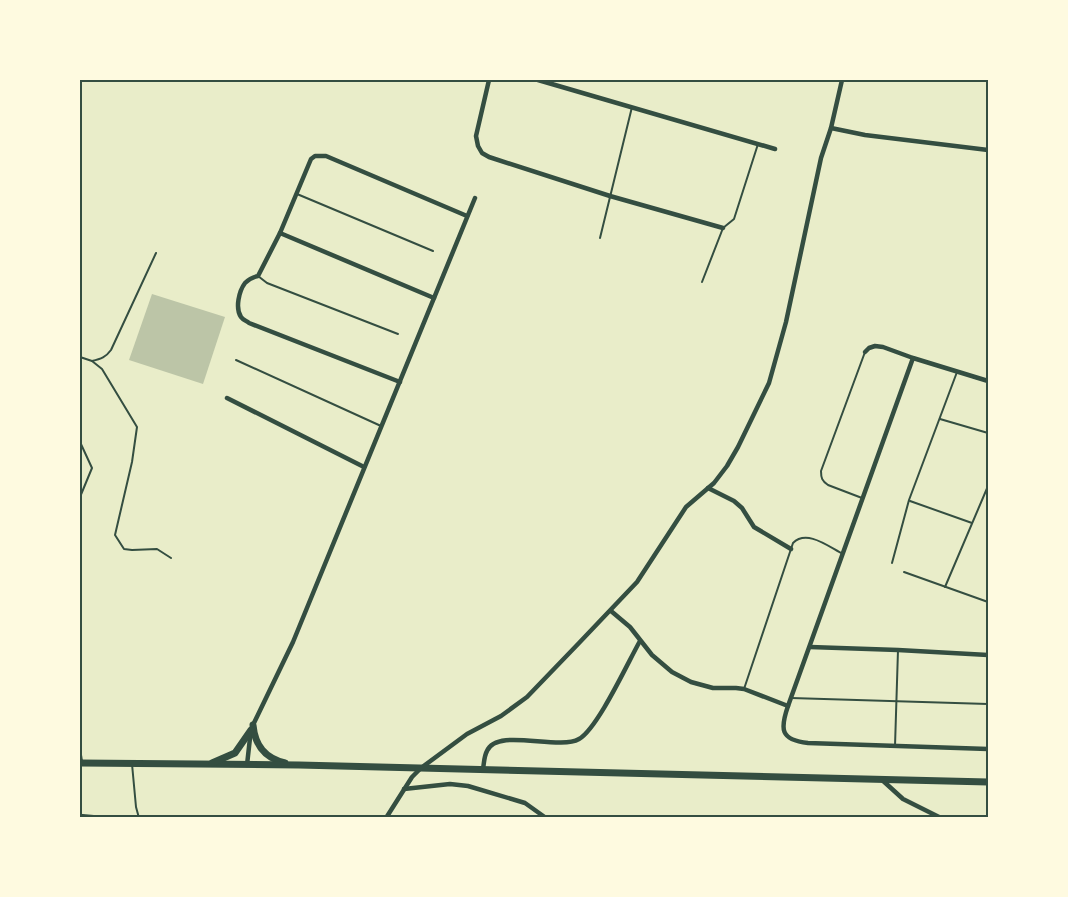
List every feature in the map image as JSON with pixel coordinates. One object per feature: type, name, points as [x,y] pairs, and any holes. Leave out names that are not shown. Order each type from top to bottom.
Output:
[{"type":"main road","points":[[207,765],[235,753],[252,728]]},
{"type":"main road","points":[[252,728],[257,744],[263,752],[283,763],[299,765]]},
{"type":"main road","points":[[81,763],[299,765],[988,782]]},
{"type":"street","points":[[489,80],[476,136],[482,153],[489,158],[723,228]]},
{"type":"street","points":[[537,80],[775,149]]},
{"type":"street","points":[[386,818],[412,777],[421,768],[467,734],[501,716],[527,697],[637,582],[686,507],[708,488],[727,466],[769,383],[786,322],[821,158],[831,128],[842,80]]},
{"type":"street","points":[[831,128],[865,135],[988,150]]},
{"type":"street","points":[[400,382],[249,323],[241,316],[238,300],[246,282],[258,276],[280,232],[311,159],[315,156],[326,156],[467,216]]},
{"type":"street","points":[[247,765],[252,728],[293,642],[475,198]]},
{"type":"street","points":[[280,232],[434,298]]},
{"type":"street","points":[[865,352],[875,346],[883,347],[988,381]]},
{"type":"street","points":[[913,358],[788,706],[783,725],[784,734],[791,740],[808,743],[988,749]]},
{"type":"street","points":[[227,398],[364,467]]},
{"type":"street","points":[[708,488],[734,501],[742,508],[754,526],[791,549]]},
{"type":"street","points":[[611,610],[630,627],[652,655],[672,672],[691,682],[713,688],[744,689],[788,706]]},
{"type":"street","points":[[483,770],[487,750],[495,743],[507,740],[561,743],[580,738],[596,722],[640,641]]},
{"type":"street","points":[[810,647],[988,655]]},
{"type":"street","points":[[881,779],[903,799],[941,818]]},
{"type":"street","points":[[404,789],[450,784],[468,786],[525,803],[546,818]]},
{"type":"street","points":[[80,817],[102,818]]},
{"type":"lane","points":[[600,238],[632,107]]},
{"type":"lane","points":[[702,282],[723,228],[734,219],[758,144]]},
{"type":"lane","points":[[297,194],[434,251]]},
{"type":"lane","points":[[92,362],[108,355],[111,350],[156,253]]},
{"type":"lane","points":[[258,276],[267,283],[398,334]]},
{"type":"lane","points":[[862,498],[823,482],[821,471],[865,352]]},
{"type":"lane","points":[[80,357],[102,369],[137,427],[132,462],[115,535],[123,549],[157,549],[171,558]]},
{"type":"lane","points":[[236,360],[381,426]]},
{"type":"lane","points":[[892,563],[909,500],[957,372]]},
{"type":"lane","points":[[940,419],[988,433]]},
{"type":"lane","points":[[80,442],[92,468],[80,498]]},
{"type":"lane","points":[[945,587],[988,486]]},
{"type":"lane","points":[[909,500],[972,523]]},
{"type":"lane","points":[[744,689],[794,543],[803,537],[810,538],[843,554]]},
{"type":"lane","points":[[904,572],[988,602]]},
{"type":"lane","points":[[895,746],[898,650]]},
{"type":"lane","points":[[791,698],[988,704]]},
{"type":"lane","points":[[80,749],[81,763]]},
{"type":"lane","points":[[132,764],[133,786],[139,818]]},
{"type":"building","points":[[152,294],[225,317],[203,384],[129,360]]}]
